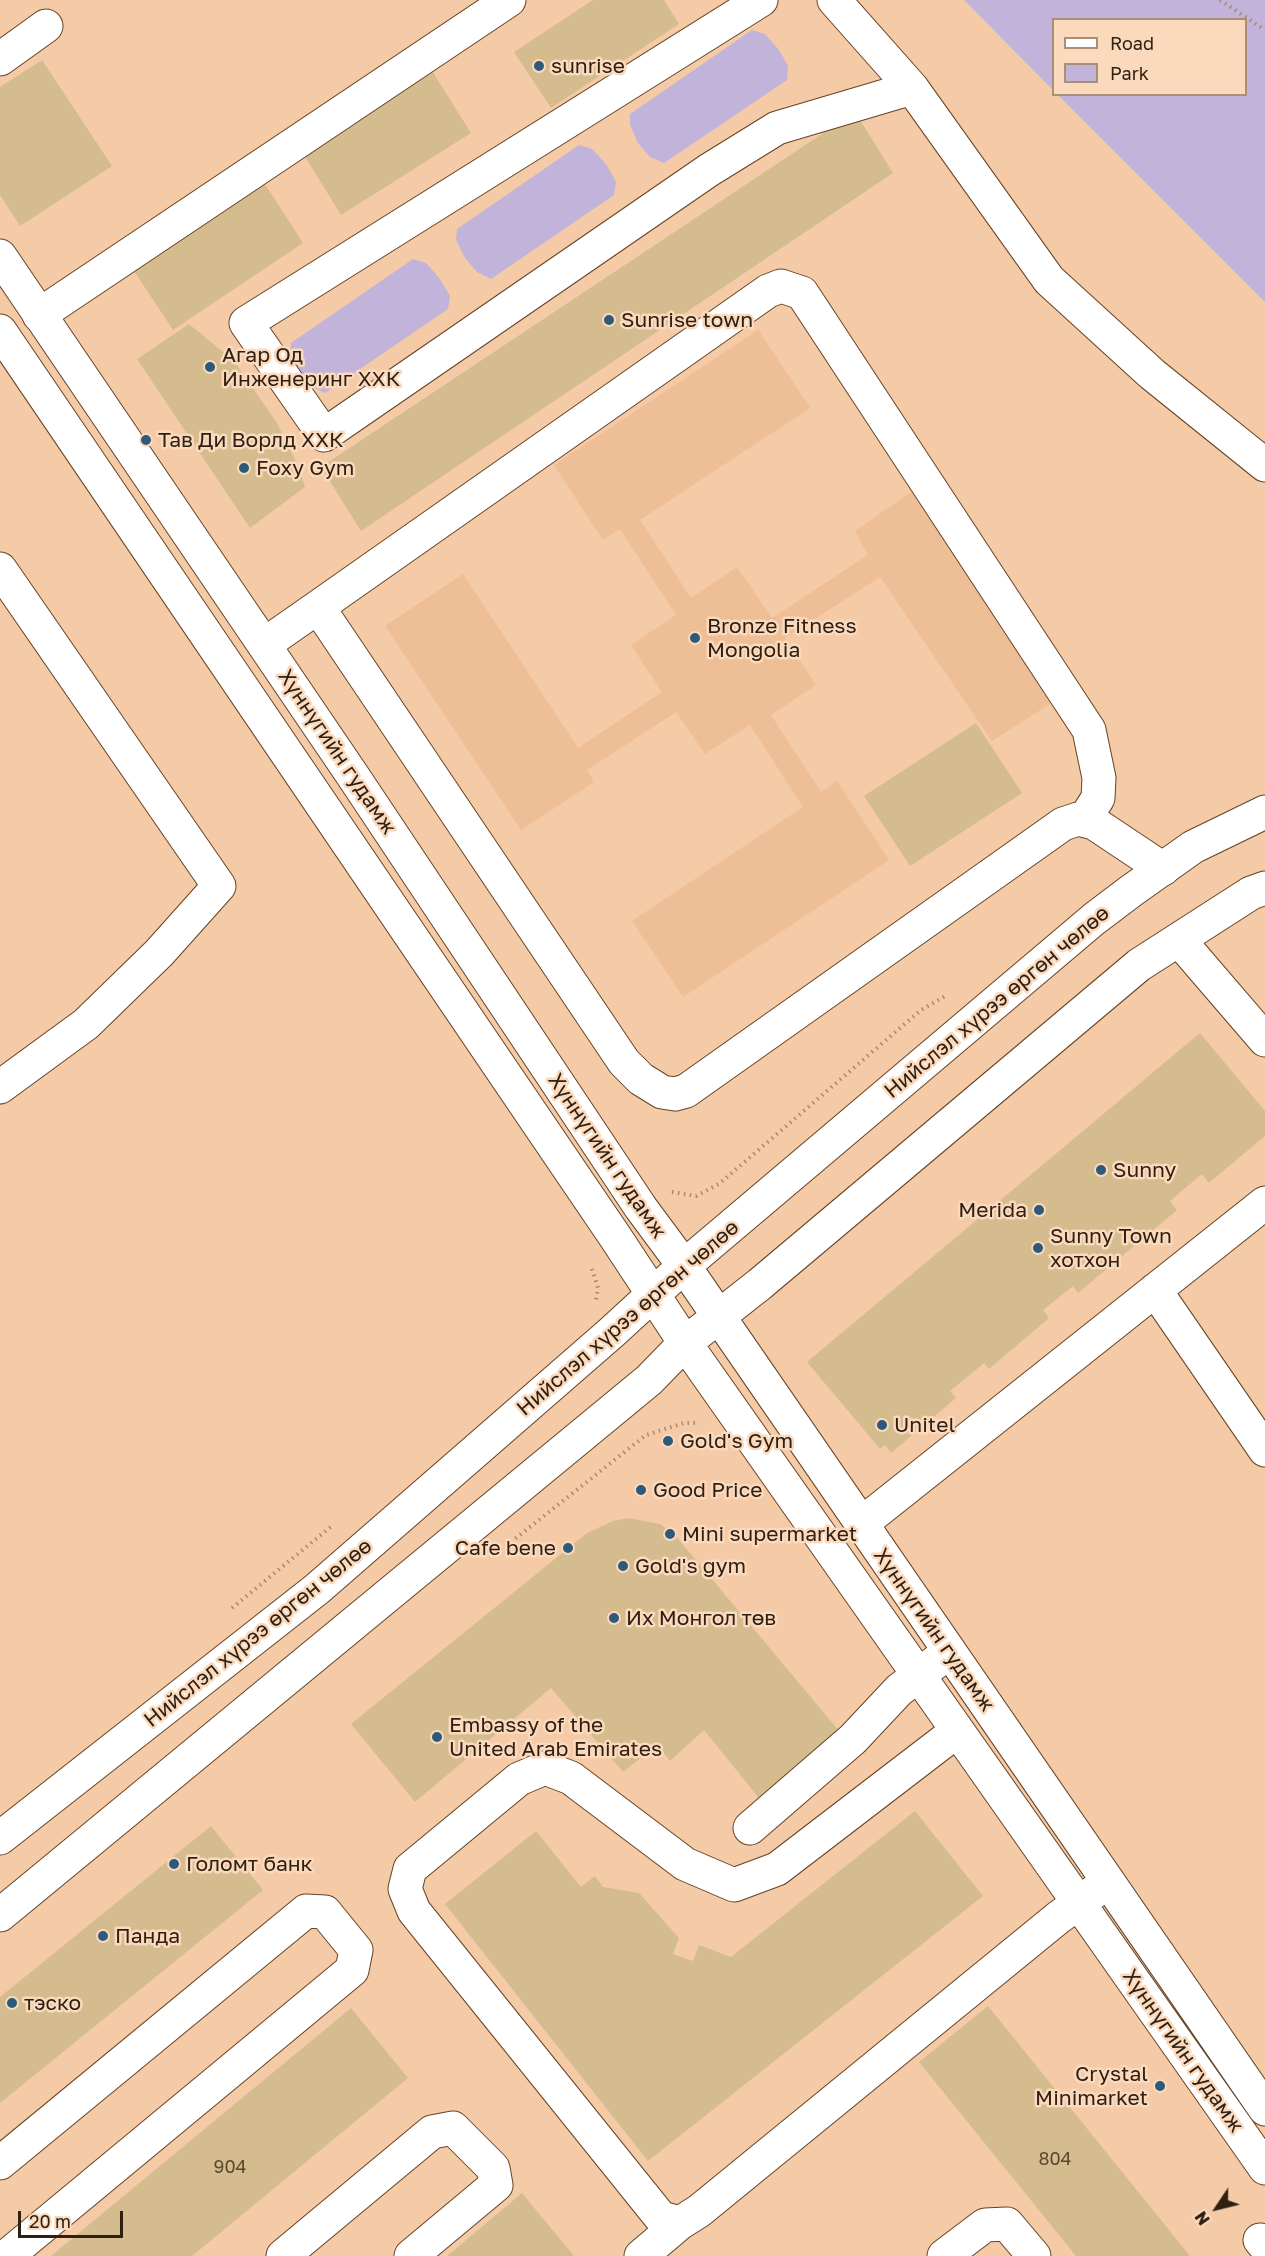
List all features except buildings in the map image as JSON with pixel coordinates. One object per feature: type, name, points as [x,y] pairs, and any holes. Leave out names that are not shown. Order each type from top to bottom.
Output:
[{"type":"main road","points":[[39,315],[509,0]]},
{"type":"main road","points":[[761,0],[246,323],[324,435],[709,170],[777,129],[912,88]]},
{"type":"main road","points":[[834,0],[912,88],[1049,280],[1152,374],[1265,465]]},
{"type":"main road","points":[[0,59],[46,26]]},
{"type":"main road","name":"Хүннүгийн гудамж","points":[[0,256],[264,644],[641,1208],[684,1266],[1265,2109]]},
{"type":"main road","points":[[264,644],[768,291],[782,286],[802,293],[1089,730],[1099,778],[1098,798],[1084,820]]},
{"type":"main road","name":"Хүннүгийн гудамж","points":[[0,331],[685,1343],[1265,2168]]},
{"type":"main road","points":[[0,569],[219,886],[159,953],[86,1024],[0,1087]]},
{"type":"main road","points":[[318,607],[624,1062],[647,1084],[662,1092],[675,1094],[686,1090],[1058,827],[1074,820],[1084,820],[1102,827],[1162,869]]},
{"type":"main road","name":"Нийслэл хүрээ өргөн чөлөө","points":[[0,1838],[317,1588],[602,1341],[684,1266],[1094,919],[1193,847],[1265,812]]},
{"type":"main road","points":[[0,1915],[649,1380],[685,1343],[760,1284],[1139,965],[1251,893],[1265,888]]},
{"type":"main road","points":[[1179,940],[1265,1040]]},
{"type":"main road","points":[[861,1524],[1265,1203]]},
{"type":"main road","points":[[1155,1290],[1265,1450]]},
{"type":"main road","points":[[750,1828],[853,1739],[899,1690],[949,1652]]},
{"type":"main road","points":[[680,2223],[661,2218],[414,1911],[405,1889],[411,1869],[519,1779],[545,1768],[571,1778],[685,1864],[734,1885],[777,1869],[957,1731]]},
{"type":"main road","points":[[641,2256],[1059,1917],[1108,1882]]},
{"type":"main road","points":[[0,2163],[306,1911],[325,1912],[356,1950],[352,1970],[7,2256]]},
{"type":"main road","points":[[283,2256],[432,2132],[453,2128],[493,2168],[496,2185],[411,2256]]},
{"type":"main road","points":[[944,2256],[985,2225],[1007,2224],[1034,2256]]},
{"type":"path","points":[[1220,0],[1265,30]]},
{"type":"path","points":[[592,1266],[598,1288],[594,1311]]},
{"type":"path","points":[[229,1610],[340,1520]]},
{"type":"shaded area","points":[[758,330],[810,408],[640,520],[691,598],[737,567],[772,618],[868,555],[855,531],[920,486],[1059,698],[992,741],[880,577],[785,638],[816,685],[771,715],[821,792],[837,781],[889,860],[683,997],[632,921],[803,807],[750,725],[705,754],[676,712],[587,770],[594,782],[521,830],[385,626],[463,574],[578,748],[662,692],[631,645],[676,615],[620,529],[603,540],[554,465]]},
{"type":"green space","points":[[964,0],[1265,0],[1265,302],[1059,96],[1247,96],[1247,18],[1052,18],[1052,89]]},
{"type":"green space","points":[[752,30],[765,34],[779,50],[788,66],[787,80],[664,163],[650,157],[638,143],[630,125],[630,114]]},
{"type":"green space","points":[[579,145],[592,149],[606,164],[616,182],[614,195],[491,279],[477,272],[465,258],[456,240],[457,229]]},
{"type":"green space","points":[[413,259],[426,263],[440,279],[450,296],[448,309],[325,393],[311,386],[299,372],[290,355],[291,343]]},
{"type":"place","name":"sunrise","points":[[539,66]]},
{"type":"place","name":"Sunrise town","points":[[609,320]]},
{"type":"place","name":"Агар Од Инженеринг ХХК","points":[[210,367]]},
{"type":"place","name":"Тав Ди Ворлд ХХК","points":[[146,440]]},
{"type":"place","name":"Foxy Gym","points":[[244,468]]},
{"type":"place","name":"Bronze Fitness Mongolia","points":[[695,638]]},
{"type":"place","name":"Sunny","points":[[1101,1170]]},
{"type":"place","name":"Merida","points":[[1039,1210]]},
{"type":"place","name":"Sunny Town хотхон","points":[[1038,1248]]},
{"type":"place","name":"Unitel","points":[[882,1425]]},
{"type":"place","name":"Gold's Gym","points":[[668,1441]]},
{"type":"place","name":"Good Price","points":[[641,1490]]},
{"type":"place","name":"Mini supermarket","points":[[670,1534]]},
{"type":"place","name":"Cafe bene","points":[[568,1548]]},
{"type":"place","name":"Gold's gym","points":[[623,1566]]},
{"type":"place","name":"Их Монгол төв","points":[[614,1618]]},
{"type":"place","name":"Embassy of the United Arab Emirates","points":[[437,1737]]},
{"type":"place","name":"Голомт банк","points":[[174,1864]]},
{"type":"place","name":"Панда","points":[[103,1936]]},
{"type":"place","name":"тэско","points":[[12,2003]]},
{"type":"place","name":"Crystal Minimarket","points":[[1160,2086]]}]
